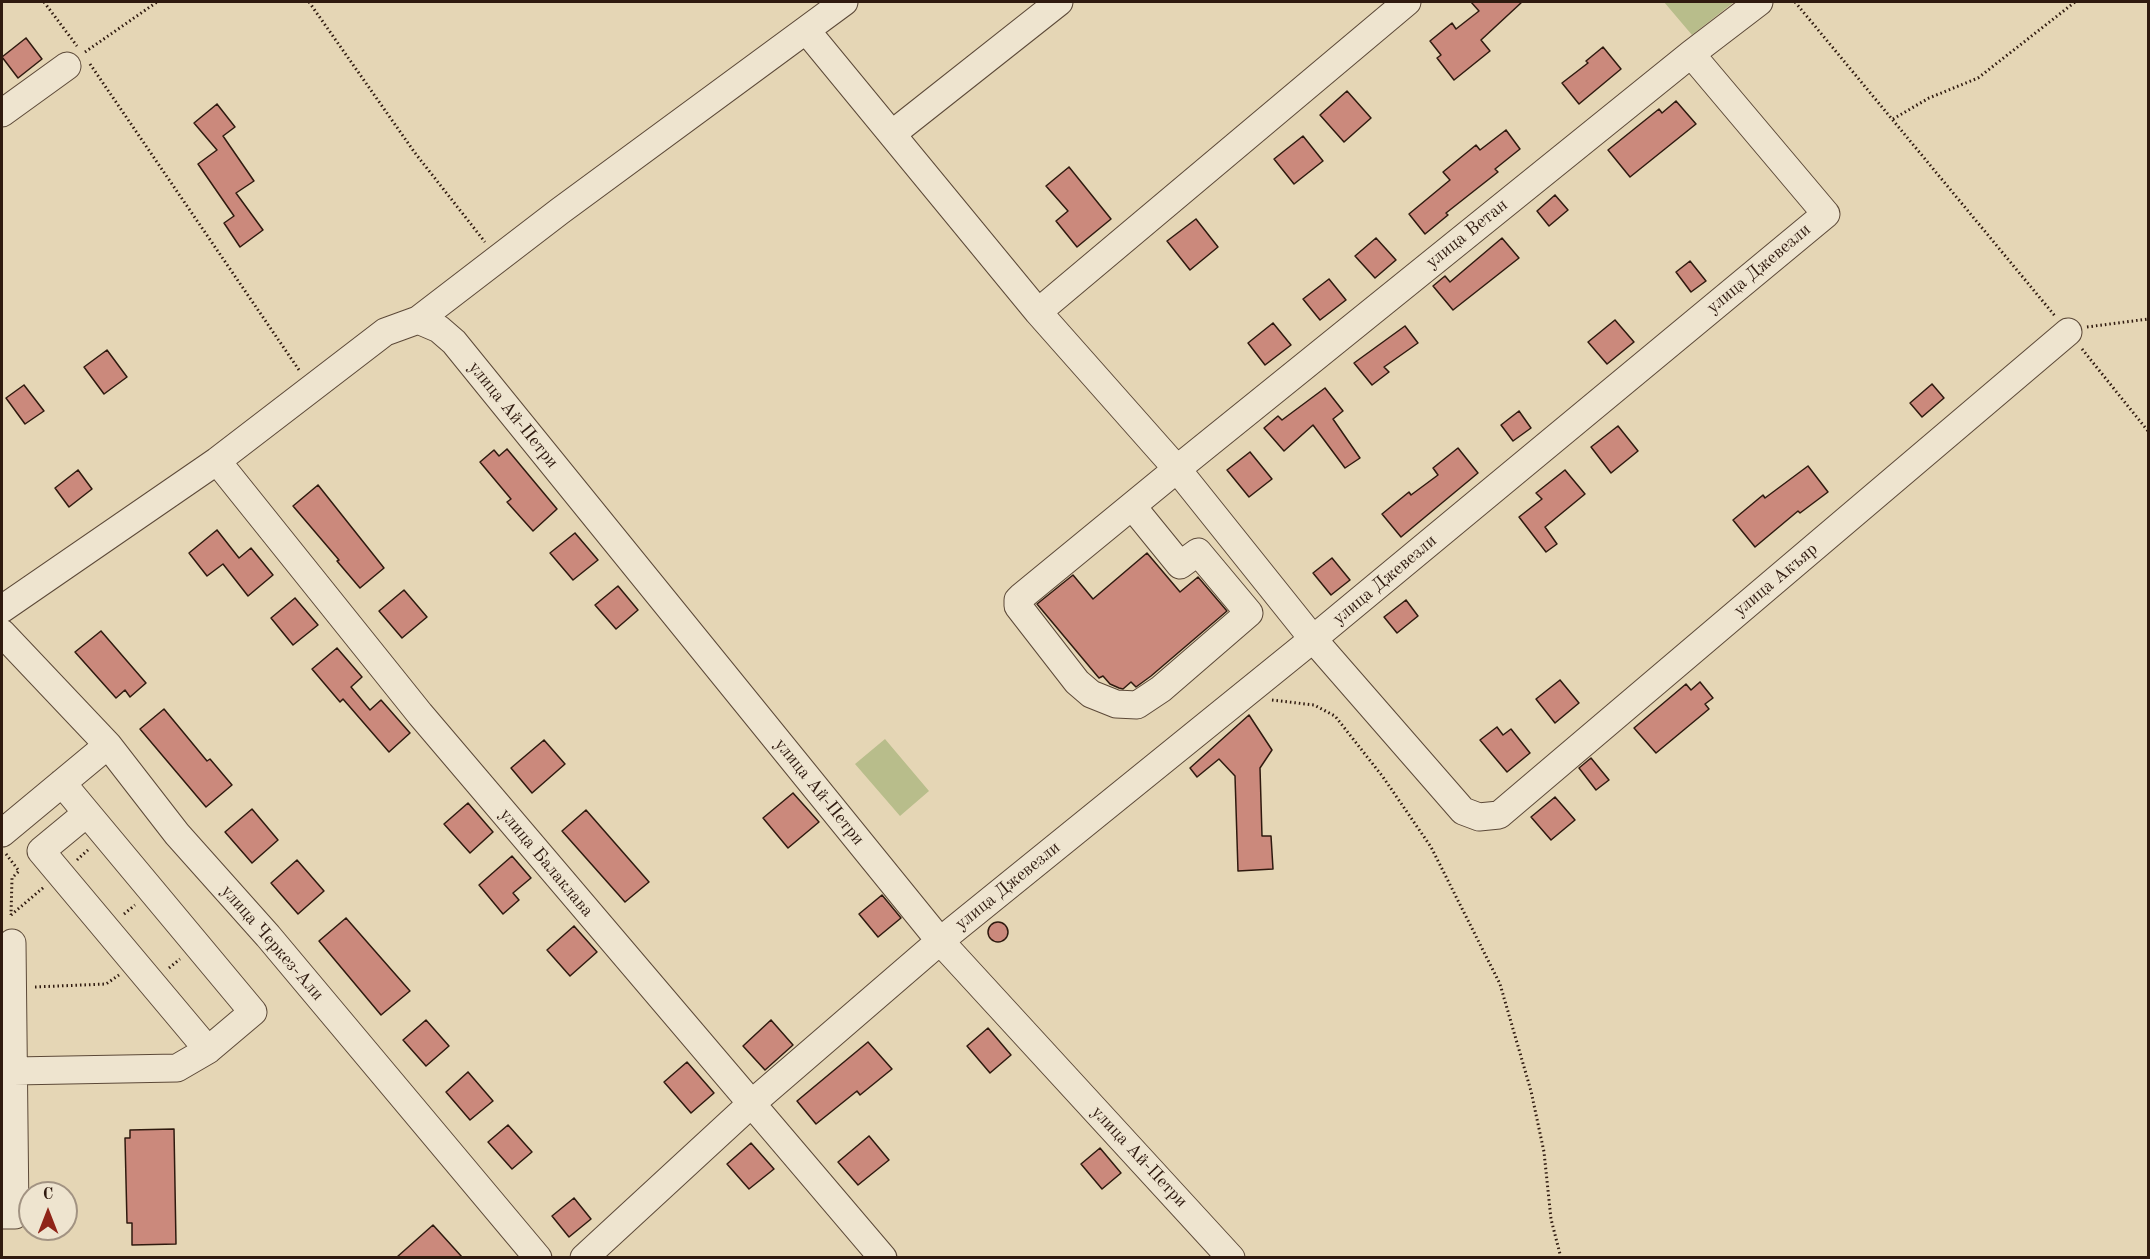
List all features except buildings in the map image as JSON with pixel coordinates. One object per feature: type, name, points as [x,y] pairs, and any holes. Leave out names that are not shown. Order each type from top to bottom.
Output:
[{"type":"street","points":[[2,609],[217,461],[385,332],[418,320],[844,2]]},
{"type":"street","points":[[892,134],[1059,2]]},
{"type":"street","points":[[1038,312],[1407,2]]},
{"type":"street","name":"улица Ветан","points":[[1132,506],[1180,565],[1198,552],[1249,613],[1161,689],[1137,705],[1116,704],[1091,694],[1077,682],[1018,606],[1018,600],[1021,597],[1177,469],[1691,54],[1759,2]]},
{"type":"street","points":[[806,30],[1038,312],[1177,469],[1313,639]]},
{"type":"street","name":"улица Джевезли","points":[[584,1257],[751,1104],[940,941],[1313,639],[1826,214],[1691,54]]},
{"type":"street","points":[[2,113],[75,60]]},
{"type":"street","name":"улица Ай-Петри","points":[[418,320],[439,329],[454,342],[940,941],[1231,1257]]},
{"type":"street","name":"улица Акъяр","points":[[1313,639],[1463,811],[1479,817],[1499,815],[2068,332]]},
{"type":"street","name":"улица Балаклава","points":[[217,461],[420,714],[883,1257]]},
{"type":"street","name":"улица Черкез-Али","points":[[2,633],[108,745],[177,834],[268,936],[538,1257]]},
{"type":"street","points":[[2,833],[108,745]]},
{"type":"street","points":[[14,1071],[177,1068],[208,1050],[253,1011],[62,783]]},
{"type":"street","points":[[87,813],[41,851],[208,1050]]},
{"type":"street","points":[[2,1215],[15,1215],[12,943]]},
{"type":"path","points":[[44,2],[75,60],[312,388]]},
{"type":"path","points":[[75,60],[157,2]]},
{"type":"path","points":[[309,2],[415,153],[499,258]]},
{"type":"path","points":[[1795,2],[2148,431]]},
{"type":"path","points":[[1893,119],[1929,98],[1978,78],[2075,2]]},
{"type":"path","points":[[2068,332],[2098,324],[2148,319]]},
{"type":"path","points":[[1240,698],[1314,705],[1335,716],[1383,777],[1431,847],[1500,984],[1532,1091],[1544,1152],[1551,1219],[1561,1257]]},
{"type":"path","points":[[2,848],[19,871],[12,878],[11,915]]},
{"type":"path","points":[[106,929],[152,891]]},
{"type":"path","points":[[13,988],[106,984],[143,973],[197,945]]},
{"type":"green space","points":[[1664,2],[1734,2],[1692,35]]},
{"type":"green space","points":[[885,739],[929,791],[900,816],[855,764]]}]
